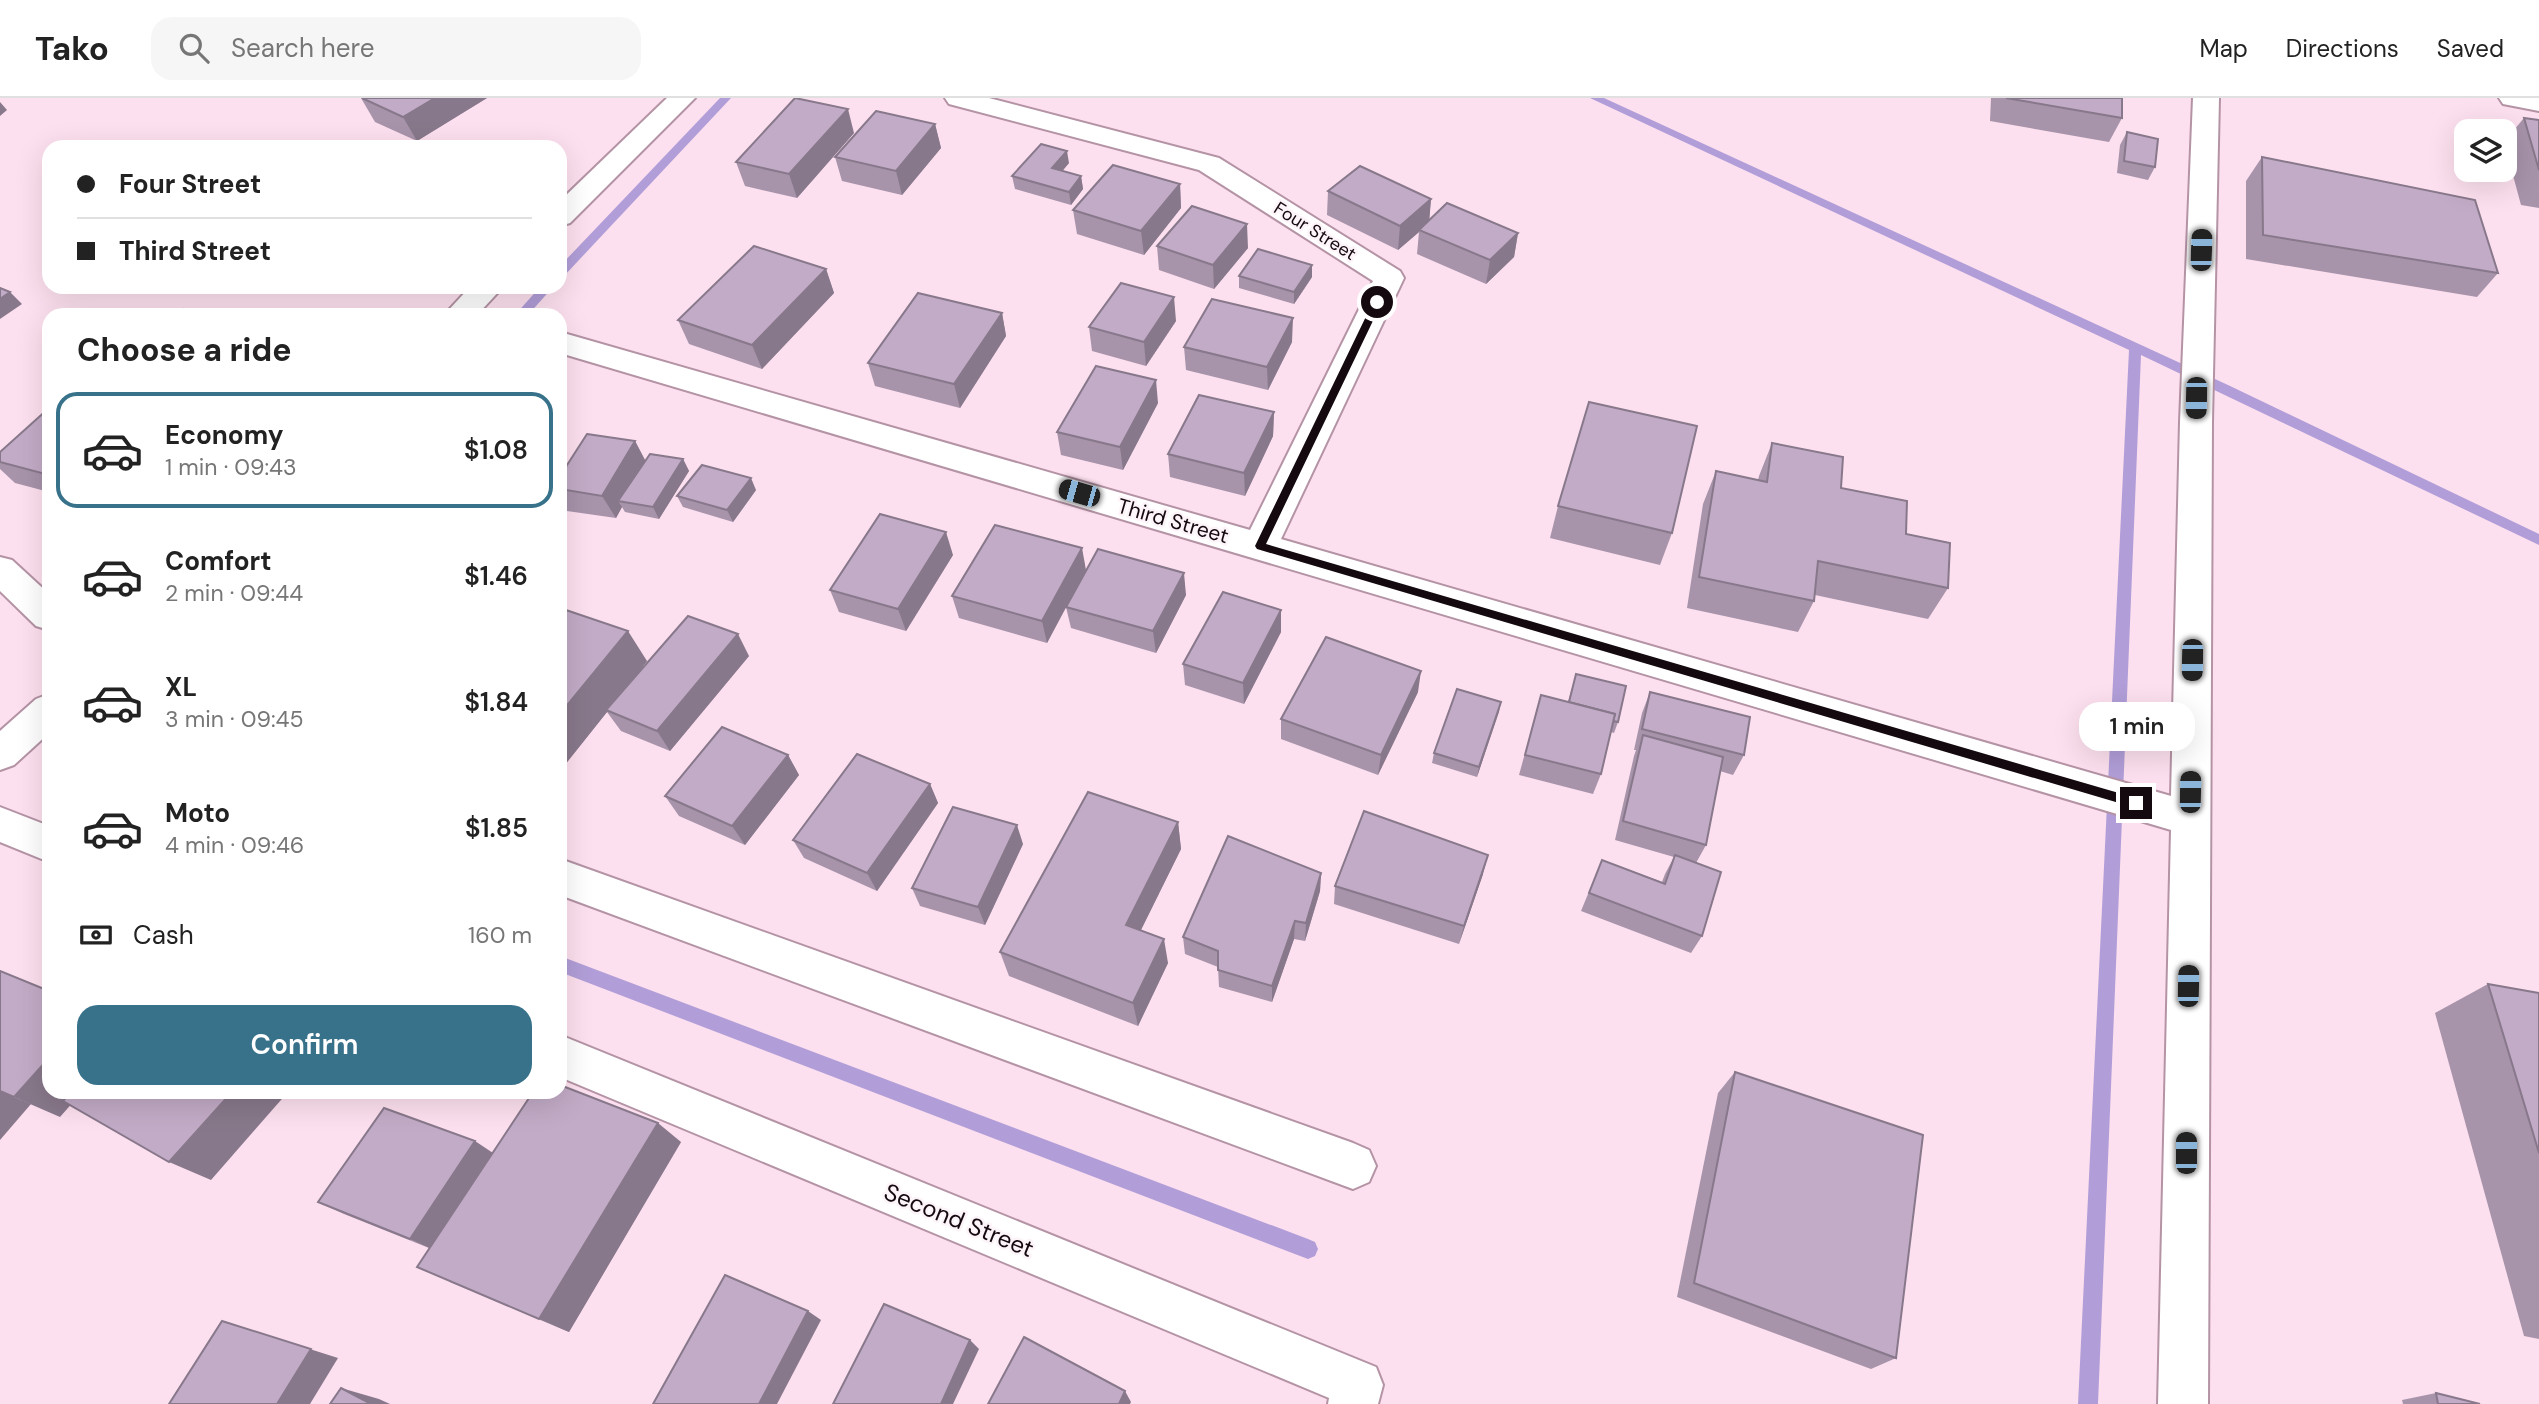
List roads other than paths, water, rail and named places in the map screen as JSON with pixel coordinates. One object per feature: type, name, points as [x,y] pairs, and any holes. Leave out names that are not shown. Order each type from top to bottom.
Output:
[{"type":"street","points":[[567,209],[682,98]]},
{"type":"street","name":"Four Street","points":[[957,98],[1209,164],[1389,278],[1260,546]]},
{"type":"street","points":[[2183,1404],[2197,351],[2206,98]]},
{"type":"street","points":[[2512,98],[2539,103]]},
{"type":"street","points":[[469,308],[482,294]]},
{"type":"street","name":"Third Street","points":[[567,344],[2189,818]]},
{"type":"street","points":[[0,570],[42,609]]},
{"type":"street","points":[[0,754],[42,716]]},
{"type":"street","points":[[0,824],[42,841]]},
{"type":"street","points":[[567,880],[1353,1167]]},
{"type":"street","name":"Second Street","points":[[567,1059],[1355,1395]]},
{"type":"waterway","points":[[567,266],[726,98]]},
{"type":"waterway","points":[[1595,98],[2135,347]]},
{"type":"waterway","points":[[528,308],[540,294]]},
{"type":"waterway","points":[[2088,1404],[2135,347]]},
{"type":"waterway","points":[[2135,347],[2539,540]]},
{"type":"waterway","points":[[567,967],[1308,1249]]}]
